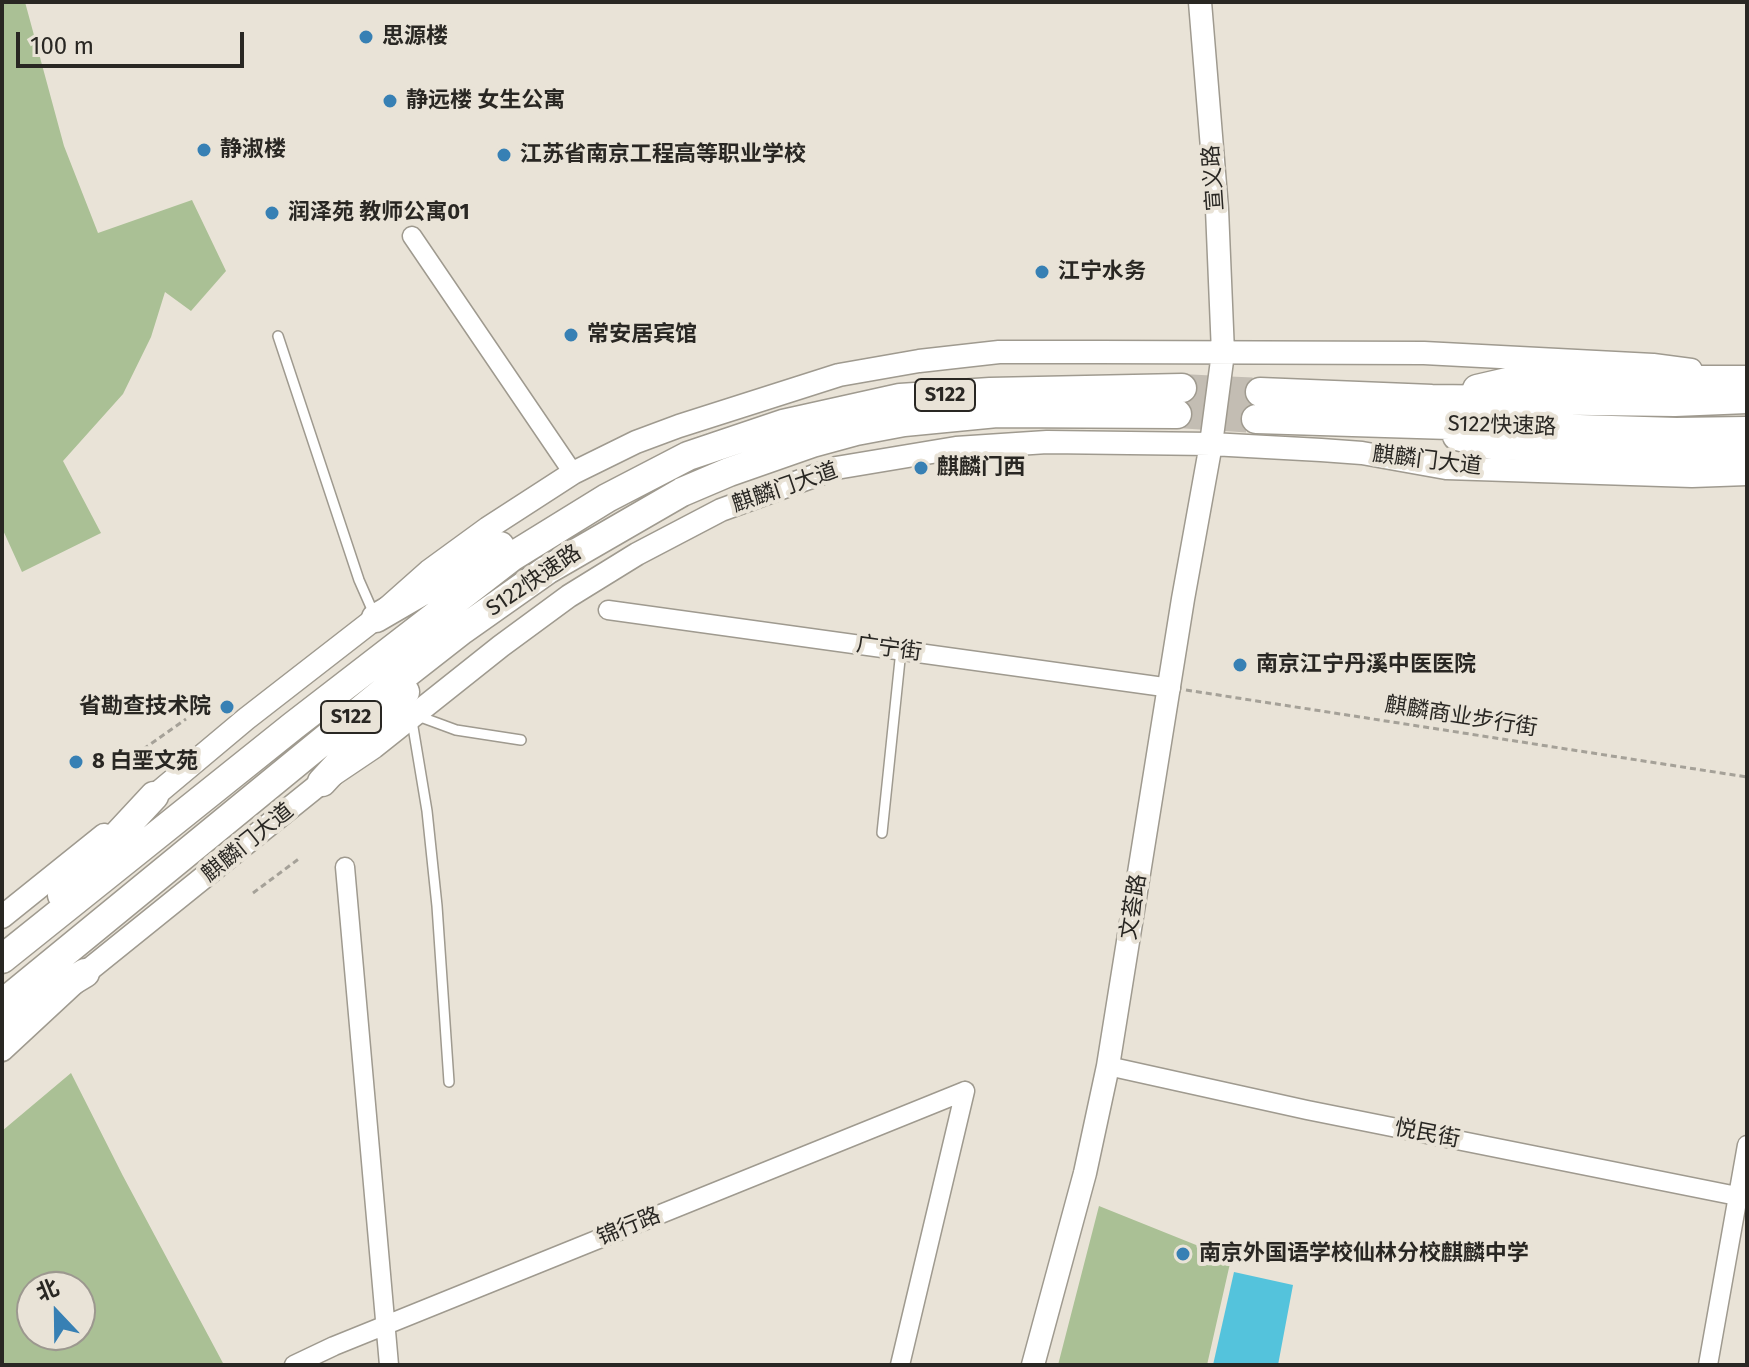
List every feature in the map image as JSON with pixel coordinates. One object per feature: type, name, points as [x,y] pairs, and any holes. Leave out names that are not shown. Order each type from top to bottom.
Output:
[{"type":"highway","points":[[1432,399],[1516,380],[1747,379]]},
{"type":"highway","name":"S122快速路","points":[[2,1004],[462,630],[547,570],[682,492],[812,443],[904,422],[1180,401],[990,392],[900,398],[783,424],[688,456],[607,498],[513,556],[3,958]]},
{"type":"highway","name":"S122快速路","points":[[1747,399],[1675,402],[1432,399],[1258,405],[1410,423],[1676,432],[1747,431]]},
{"type":"highway","points":[[1410,423],[1492,445],[1747,455]]},
{"type":"highway","points":[[376,618],[503,544],[607,498]]},
{"type":"highway","points":[[322,782],[462,630]]},
{"type":"highway","points":[[3,958],[154,796]]},
{"type":"highway","points":[[2,1023],[85,973]]},
{"type":"street","name":"宣义路","points":[[1200,2],[1217,209],[1223,353],[1211,444]]},
{"type":"street","points":[[412,236],[573,473]]},
{"type":"street","points":[[2,917],[376,618],[429,571],[476,536],[573,473],[636,442],[679,426],[839,375],[919,361],[999,352],[1424,353],[1653,365],[1747,379]]},
{"type":"street","name":"麒麟门大道","points":[[2,1050],[85,973],[322,782],[374,747],[501,646],[592,582],[637,554],[721,510],[836,468],[956,448],[1047,442],[1211,444],[1362,453],[1446,468],[1692,476],[1747,474]]},
{"type":"street","name":"文荟路","points":[[1033,1365],[1085,1173],[1108,1066],[1211,444]]},
{"type":"street","name":"广宁街","points":[[608,610],[1171,688]]},
{"type":"street","points":[[345,867],[389,1365]]},
{"type":"street","name":"悦民街","points":[[1108,1066],[1307,1110],[1742,1197]]},
{"type":"street","name":"锦行路","points":[[294,1365],[334,1346],[965,1091],[900,1365]]},
{"type":"street","points":[[1708,1365],[1742,1197],[1747,1145]]},
{"type":"lane","points":[[278,336],[359,580],[376,618]]},
{"type":"lane","points":[[882,833],[901,650]]},
{"type":"lane","points":[[449,1082],[435,890],[413,716],[456,730],[521,740]]},
{"type":"path","name":"麒麟商业步行街","points":[[1171,688],[1747,777]]},
{"type":"path","points":[[135,755],[186,719]]},
{"type":"path","points":[[253,893],[300,858]]},
{"type":"green space","points":[[2,2],[25,2],[64,146],[98,233],[192,200],[226,271],[191,311],[165,292],[151,337],[123,394],[63,461],[101,533],[22,572],[2,528]]},
{"type":"green space","points":[[71,1073],[224,1365],[2,1365],[2,1131]]},
{"type":"green space","points":[[1099,1206],[1231,1259],[1207,1365],[1058,1365]]},
{"type":"water","points":[[1234,1272],[1293,1285],[1278,1365],[1213,1365]]},
{"type":"tunnel","points":[[1182,388],[1260,392]]},
{"type":"tunnel","points":[[1177,414],[1256,419]]},
{"type":"place","name":"思源楼","points":[[366,37]]},
{"type":"place","name":"静远楼 女生公寓","points":[[390,101]]},
{"type":"place","name":"静淑楼","points":[[204,150]]},
{"type":"place","name":"江苏省南京工程高等职业学校","points":[[504,155]]},
{"type":"place","name":"润泽苑 教师公寓01","points":[[272,213]]},
{"type":"place","name":"江宁水务","points":[[1042,272]]},
{"type":"place","name":"常安居宾馆","points":[[571,335]]},
{"type":"place","name":"麒麟门西","points":[[921,468]]},
{"type":"place","name":"南京江宁丹溪中医医院","points":[[1240,665]]},
{"type":"place","name":"省勘查技术院","points":[[227,707]]},
{"type":"place","name":"8 白垩文苑","points":[[76,762]]},
{"type":"place","name":"南京外国语学校仙林分校麒麟中学","points":[[1183,1254]]}]
